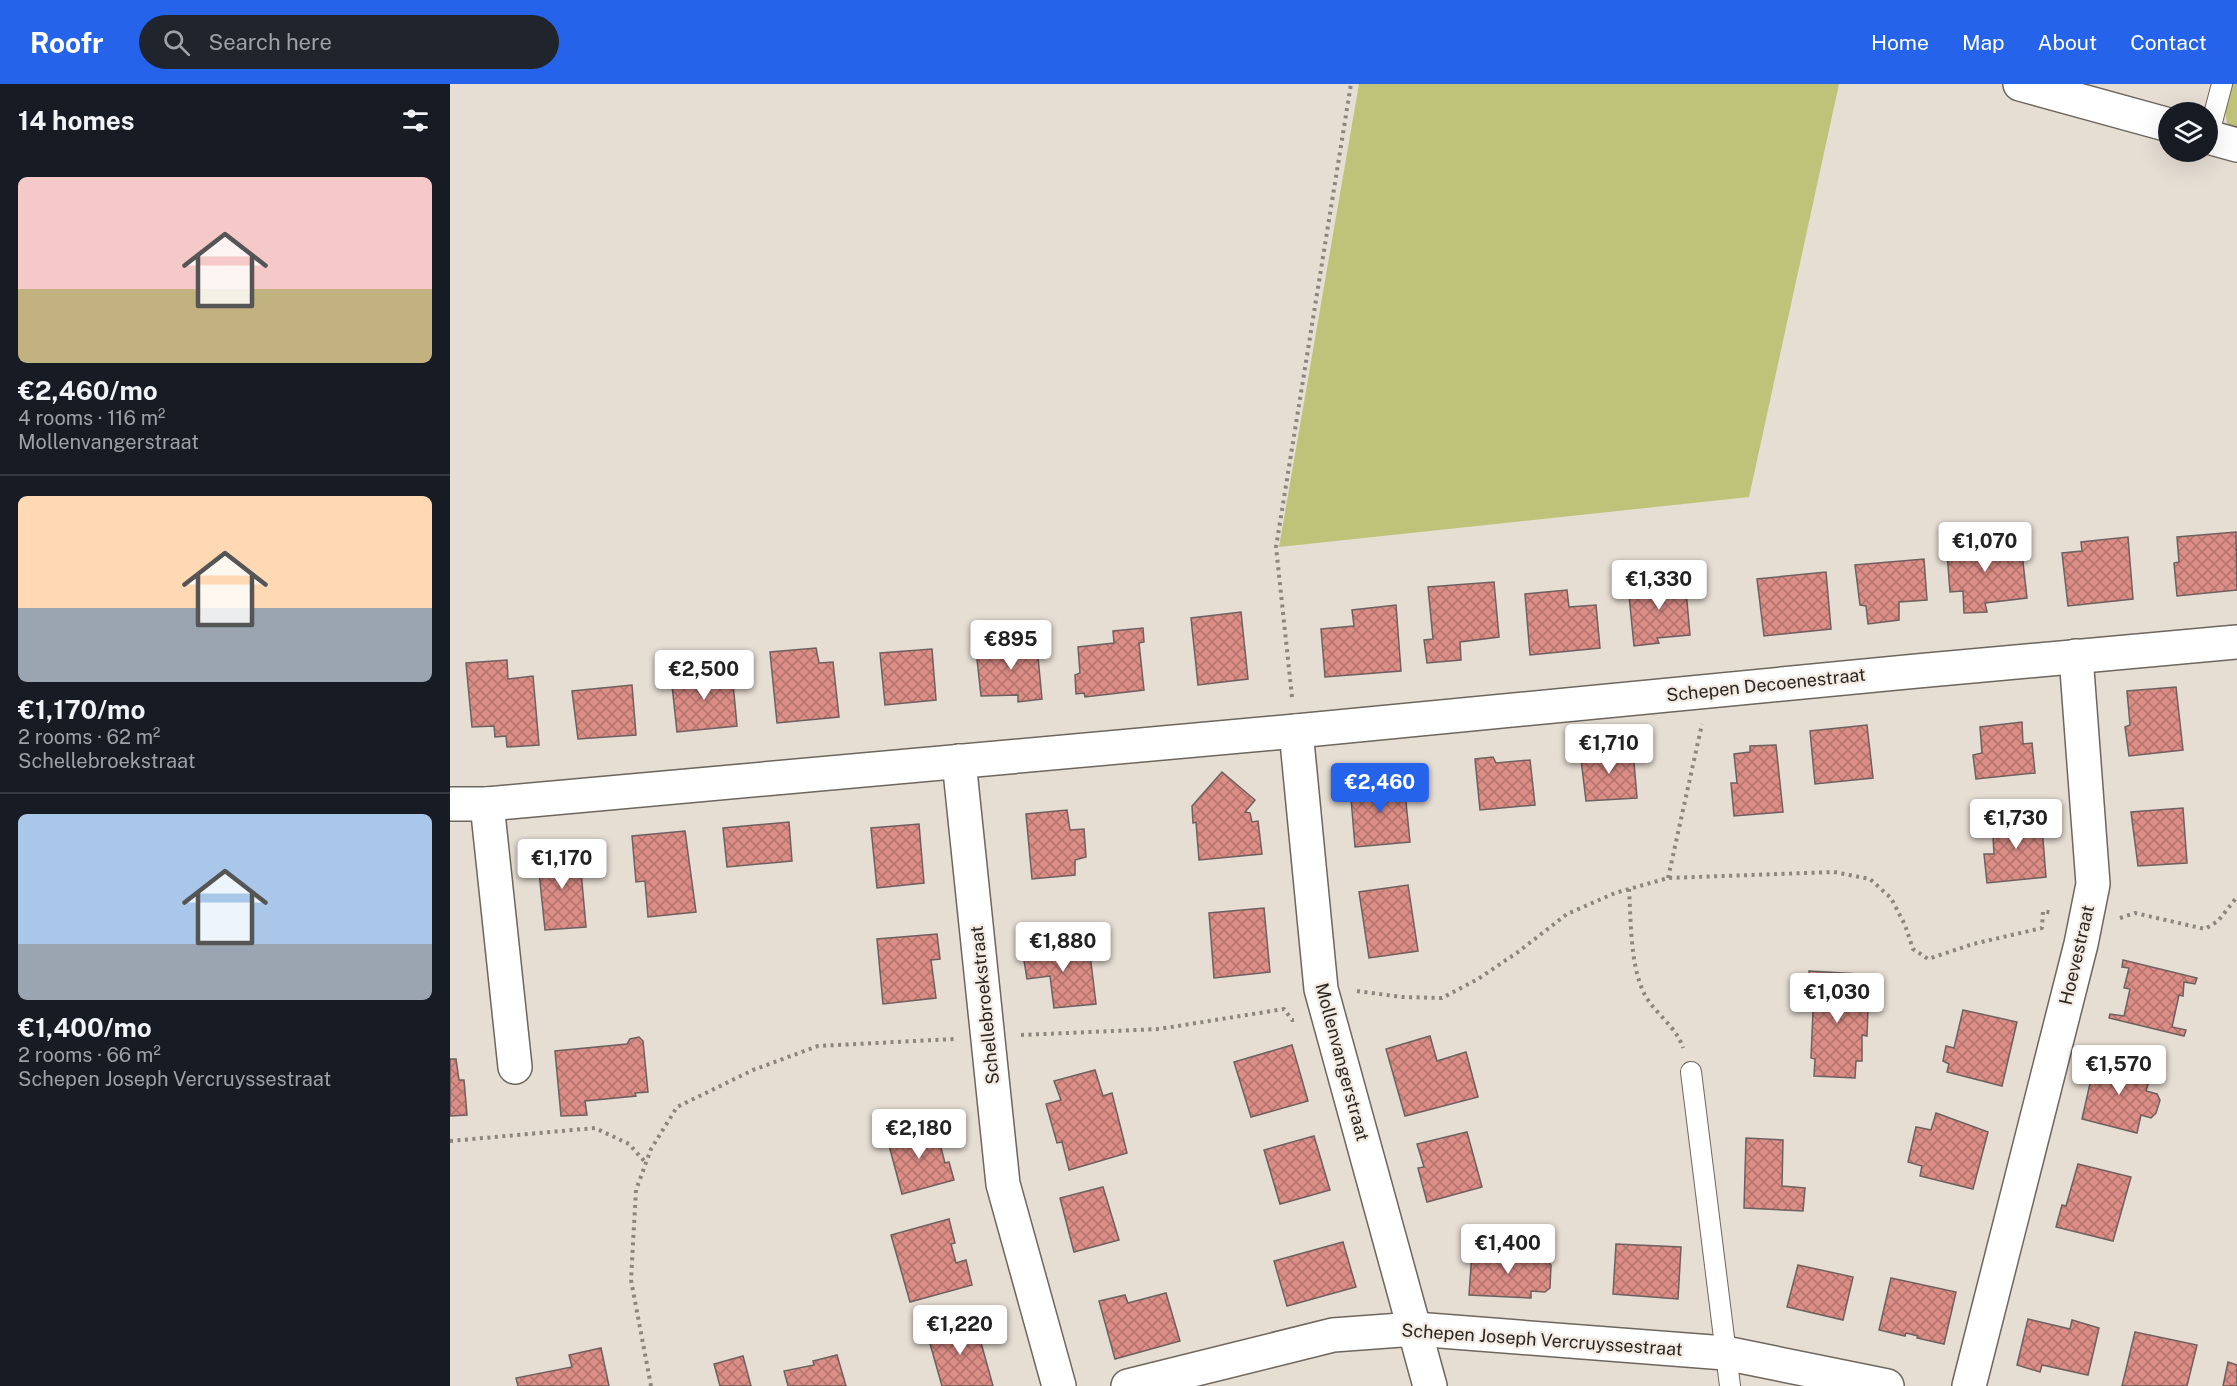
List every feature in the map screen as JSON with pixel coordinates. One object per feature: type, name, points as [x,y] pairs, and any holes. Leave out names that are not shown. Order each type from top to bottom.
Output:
[{"type":"street","points":[[2020,84],[2158,122]]},
{"type":"street","points":[[2218,140],[2237,146]]},
{"type":"street","name":"Schepen Decoenestraat","points":[[1296,731],[2237,642]]},
{"type":"street","name":"Hoevestraat","points":[[1970,1386],[2078,956],[2092,884],[2076,656]]},
{"type":"street","points":[[450,804],[487,804],[1296,731]]},
{"type":"street","name":"Mollenvangerstraat","points":[[1296,731],[1321,990],[1430,1386]]},
{"type":"street","name":"Schellebroekstraat","points":[[959,761],[1003,1184],[1059,1386]]},
{"type":"street","points":[[487,804],[515,1067]]},
{"type":"street","name":"Schepen Joseph Vercruyssestraat","points":[[1128,1386],[1333,1335],[1415,1329],[1725,1353],[1887,1386]]},
{"type":"lane","points":[[2217,102],[2222,84]]},
{"type":"lane","points":[[1691,1072],[1730,1386]]},
{"type":"path","points":[[1296,731],[1276,547],[1352,84]]},
{"type":"path","points":[[1668,878],[1709,691]]},
{"type":"path","points":[[651,1386],[631,1280],[636,1190],[651,1149],[677,1107],[753,1070],[818,1046],[1159,1029],[1284,1009],[1292,1020],[1328,1014],[1358,1005],[1357,990],[1402,997],[1442,998],[1486,974],[1568,914],[1629,889],[1668,878],[1834,872],[1869,879],[1892,898],[1913,949],[1928,959],[1974,944],[2042,928],[2043,911],[2086,918],[2124,918],[2134,913],[2205,930],[2218,921],[2237,897]]},
{"type":"path","points":[[1629,889],[1634,958],[1643,992],[1682,1044],[1691,1072]]},
{"type":"path","points":[[450,1141],[595,1128],[629,1144],[646,1163]]},
{"type":"green space","points":[[1359,84],[1839,84],[1749,497],[1279,547]]},
{"type":"green space","points":[[2230,84],[2237,84],[2237,131],[2228,129],[2224,104]]},
{"type":"building","points":[[2236,532],[2237,590],[2177,596],[2174,563],[2179,562],[2177,537]]},
{"type":"building","points":[[1976,537],[1978,548],[2021,544],[2027,598],[1985,603],[1987,612],[1964,613],[1963,591],[1950,592],[1946,539]]},
{"type":"building","points":[[2128,537],[2133,599],[2068,606],[2062,553],[2082,551],[2081,542]]},
{"type":"building","points":[[1924,559],[1927,600],[1899,602],[1899,620],[1868,624],[1866,606],[1860,605],[1855,565]]},
{"type":"building","points":[[1826,572],[1831,629],[1764,636],[1757,579]]},
{"type":"building","points":[[1685,579],[1690,635],[1657,638],[1659,643],[1634,646],[1628,585]]},
{"type":"building","points":[[1494,582],[1499,637],[1460,642],[1461,660],[1427,663],[1424,640],[1433,639],[1428,587]]},
{"type":"building","points":[[1567,590],[1569,607],[1596,605],[1600,648],[1530,655],[1525,594]]},
{"type":"building","points":[[1396,605],[1401,671],[1325,677],[1321,629],[1354,626],[1352,610]]},
{"type":"building","points":[[1241,612],[1248,679],[1198,685],[1191,618]]},
{"type":"building","points":[[1143,628],[1144,642],[1139,643],[1144,690],[1085,697],[1084,693],[1076,694],[1075,675],[1080,673],[1078,647],[1114,643],[1113,631]]},
{"type":"building","points":[[1036,636],[1042,699],[1018,702],[1018,695],[981,696],[976,650],[1016,647],[1016,638]]},
{"type":"building","points":[[816,648],[819,663],[833,662],[839,717],[777,723],[770,652]]},
{"type":"building","points":[[932,649],[936,700],[885,705],[880,653]]},
{"type":"building","points":[[507,660],[508,679],[533,676],[539,745],[507,747],[506,736],[495,737],[494,726],[472,727],[466,663]]},
{"type":"building","points":[[732,672],[737,726],[677,732],[671,676]]},
{"type":"building","points":[[632,685],[636,735],[578,739],[572,691]]},
{"type":"building","points":[[2176,687],[2183,750],[2129,756],[2125,727],[2130,725],[2127,691]]},
{"type":"building","points":[[2022,722],[2023,744],[2032,743],[2035,773],[1976,779],[1973,755],[1982,753],[1980,727]]},
{"type":"building","points":[[1867,725],[1873,778],[1815,784],[1810,731]]},
{"type":"building","points":[[1776,745],[1783,812],[1734,816],[1731,783],[1737,783],[1734,754],[1750,752],[1750,746]]},
{"type":"building","points":[[1604,750],[1605,754],[1633,751],[1637,798],[1586,801],[1580,751]]},
{"type":"building","points":[[1493,757],[1496,763],[1530,760],[1535,805],[1480,810],[1475,759]]},
{"type":"building","points":[[1222,772],[1255,800],[1245,812],[1250,813],[1252,822],[1258,821],[1262,854],[1199,860],[1196,822],[1193,823],[1192,806]]},
{"type":"building","points":[[1404,782],[1410,842],[1355,847],[1350,786]]},
{"type":"building","points":[[2183,808],[2187,863],[2138,866],[2131,812]]},
{"type":"building","points":[[1067,810],[1070,830],[1084,829],[1086,857],[1075,860],[1075,875],[1032,879],[1026,814]]},
{"type":"building","points":[[2041,815],[2046,877],[1987,883],[1984,854],[1994,854],[1992,819]]},
{"type":"building","points":[[789,822],[792,861],[727,867],[723,828]]},
{"type":"building","points":[[919,824],[924,883],[877,888],[871,828]]},
{"type":"building","points":[[685,831],[696,912],[648,917],[645,881],[636,882],[632,836]]},
{"type":"building","points":[[579,849],[586,927],[545,930],[537,853]]},
{"type":"building","points":[[1408,885],[1418,951],[1369,958],[1359,892]]},
{"type":"building","points":[[1264,908],[1270,972],[1214,978],[1209,913]]},
{"type":"building","points":[[937,934],[940,959],[931,960],[936,998],[883,1004],[877,939]]},
{"type":"building","points":[[1065,944],[1065,949],[1089,946],[1096,1004],[1054,1008],[1050,976],[1027,979],[1022,948]]},
{"type":"building","points":[[2123,960],[2197,978],[2195,984],[2184,982],[2183,996],[2179,995],[2172,1027],[2186,1030],[2184,1036],[2109,1018],[2110,1014],[2124,1016],[2130,989],[2124,988],[2129,968],[2122,967]]},
{"type":"building","points":[[1809,971],[1859,974],[1858,991],[1864,991],[1864,1007],[1868,1008],[1867,1036],[1862,1035],[1862,1061],[1856,1061],[1855,1078],[1814,1076],[1815,1059],[1811,1058],[1814,988],[1809,980]]},
{"type":"building","points":[[1963,1010],[2017,1022],[2002,1086],[1947,1072],[1949,1064],[1943,1061],[1946,1046],[1954,1048]]},
{"type":"building","points":[[1430,1036],[1437,1061],[1466,1052],[1478,1097],[1405,1116],[1386,1049]]},
{"type":"building","points":[[639,1037],[643,1041],[648,1092],[635,1093],[636,1096],[585,1101],[587,1115],[561,1116],[555,1051],[627,1044],[630,1039]]},
{"type":"building","points":[[1292,1045],[1308,1101],[1251,1117],[1234,1062]]},
{"type":"building","points":[[2096,1057],[2152,1071],[2146,1091],[2157,1094],[2160,1100],[2156,1113],[2151,1118],[2141,1115],[2137,1133],[2082,1119]]},
{"type":"building","points":[[450,1059],[456,1059],[459,1080],[464,1080],[467,1115],[450,1116]]},
{"type":"building","points":[[1095,1070],[1103,1096],[1112,1093],[1127,1153],[1069,1170],[1062,1142],[1057,1143],[1046,1104],[1061,1100],[1054,1081]]},
{"type":"building","points":[[1936,1113],[1988,1132],[1973,1189],[1920,1176],[1922,1166],[1908,1162],[1916,1127],[1931,1130]]},
{"type":"building","points":[[935,1125],[945,1163],[949,1162],[954,1180],[902,1194],[887,1138]]},
{"type":"building","points":[[1467,1132],[1482,1187],[1427,1202],[1418,1168],[1424,1167],[1417,1144]]},
{"type":"building","points":[[1314,1136],[1330,1190],[1280,1204],[1264,1150]]},
{"type":"building","points":[[1746,1138],[1783,1140],[1782,1186],[1805,1188],[1803,1211],[1744,1208]]},
{"type":"building","points":[[2078,1164],[2131,1177],[2113,1241],[2056,1227],[2062,1205],[2066,1206]]},
{"type":"building","points":[[1103,1187],[1119,1240],[1074,1252],[1060,1198]]},
{"type":"building","points":[[949,1219],[955,1243],[951,1244],[956,1263],[966,1260],[972,1285],[910,1302],[891,1235]]},
{"type":"building","points":[[1343,1242],[1356,1287],[1287,1306],[1274,1261]]},
{"type":"building","points":[[1616,1244],[1681,1247],[1678,1299],[1613,1294]]},
{"type":"building","points":[[1472,1252],[1533,1254],[1533,1261],[1547,1261],[1551,1265],[1550,1288],[1545,1292],[1531,1291],[1531,1298],[1469,1295]]},
{"type":"building","points":[[1798,1265],[1853,1277],[1843,1320],[1787,1307]]},
{"type":"building","points":[[1891,1278],[1956,1292],[1944,1344],[1906,1333],[1905,1336],[1879,1330]]},
{"type":"building","points":[[1166,1293],[1180,1341],[1115,1359],[1099,1301],[1125,1295],[1128,1303]]},
{"type":"building","points":[[2028,1319],[2070,1329],[2072,1320],[2099,1328],[2088,1375],[2042,1365],[2040,1372],[2017,1365]]},
{"type":"building","points":[[975,1321],[993,1386],[942,1386],[927,1333]]},
{"type":"building","points":[[2135,1332],[2197,1345],[2187,1386],[2122,1386]]},
{"type":"building","points":[[601,1348],[609,1386],[518,1386],[516,1378],[572,1367],[569,1355]]},
{"type":"building","points":[[837,1355],[846,1386],[788,1386],[784,1371],[814,1365],[813,1361]]},
{"type":"building","points":[[743,1356],[751,1386],[720,1386],[714,1364]]},
{"type":"building","points":[[2228,1362],[2237,1365],[2237,1386],[2223,1386]]}]
